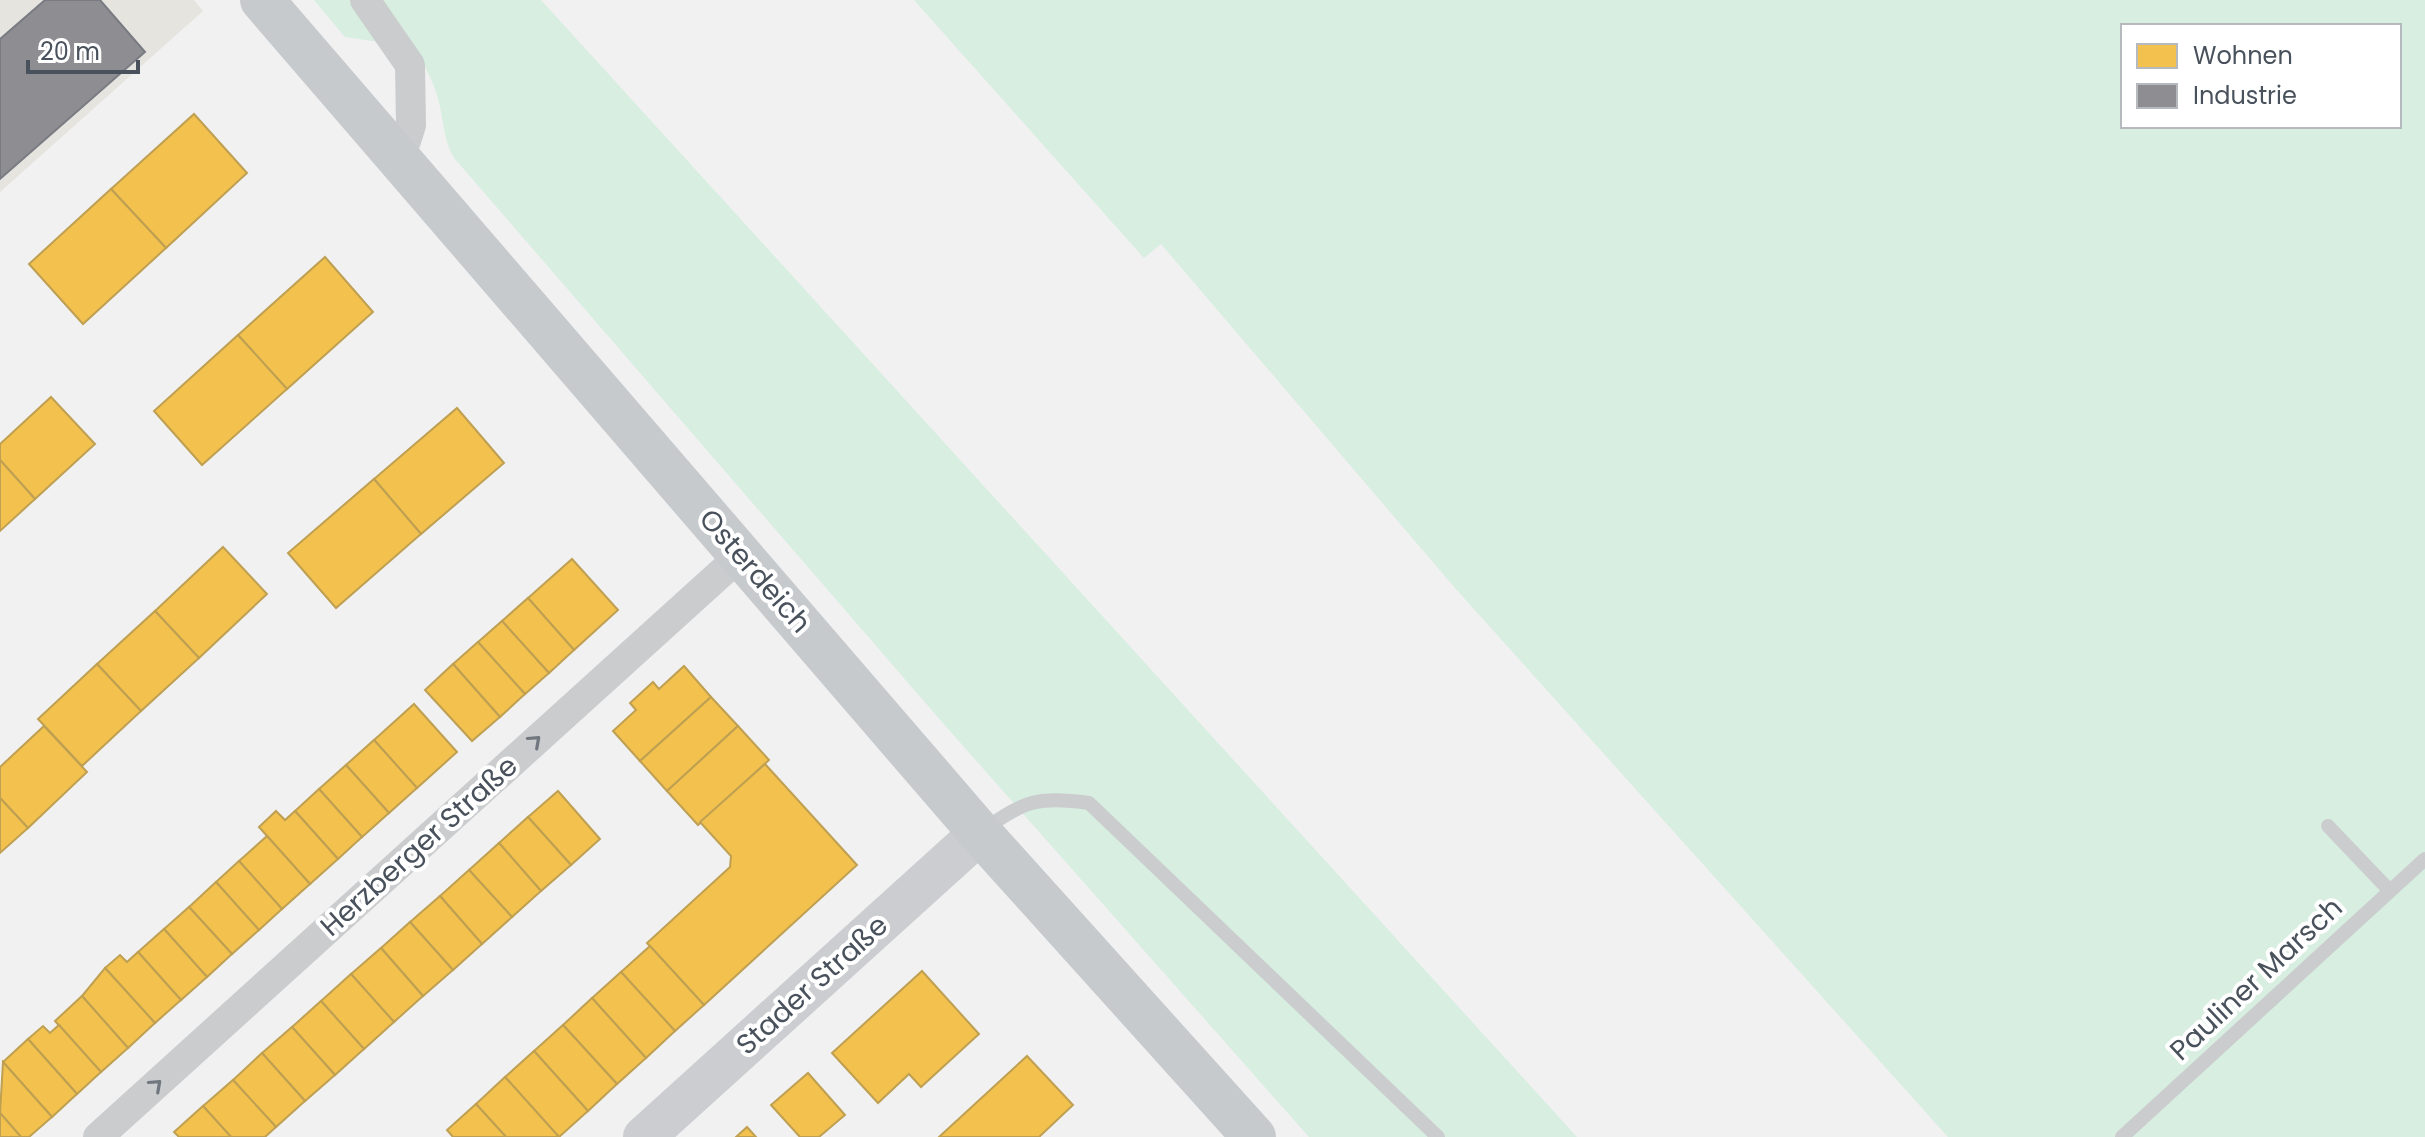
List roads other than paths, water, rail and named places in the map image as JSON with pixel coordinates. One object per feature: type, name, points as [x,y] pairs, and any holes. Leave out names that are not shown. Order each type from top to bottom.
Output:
[{"type":"main road","name":"Osterdeich","points":[[262,0],[980,833],[1254,1137]]},
{"type":"street","points":[[365,0],[410,65],[411,125],[406,141],[394,154]]},
{"type":"street","name":"Herzberger Straße","points":[[98,1137],[741,555]]},
{"type":"street","name":"Stader Straße","points":[[644,1137],[980,833]]},
{"type":"lane","points":[[980,833],[1009,812],[1050,797],[1089,803],[1438,1137]]},
{"type":"lane","points":[[2328,826],[2390,891]]},
{"type":"lane","name":"Pauliner Marsch","points":[[2122,1137],[2425,859]]}]
